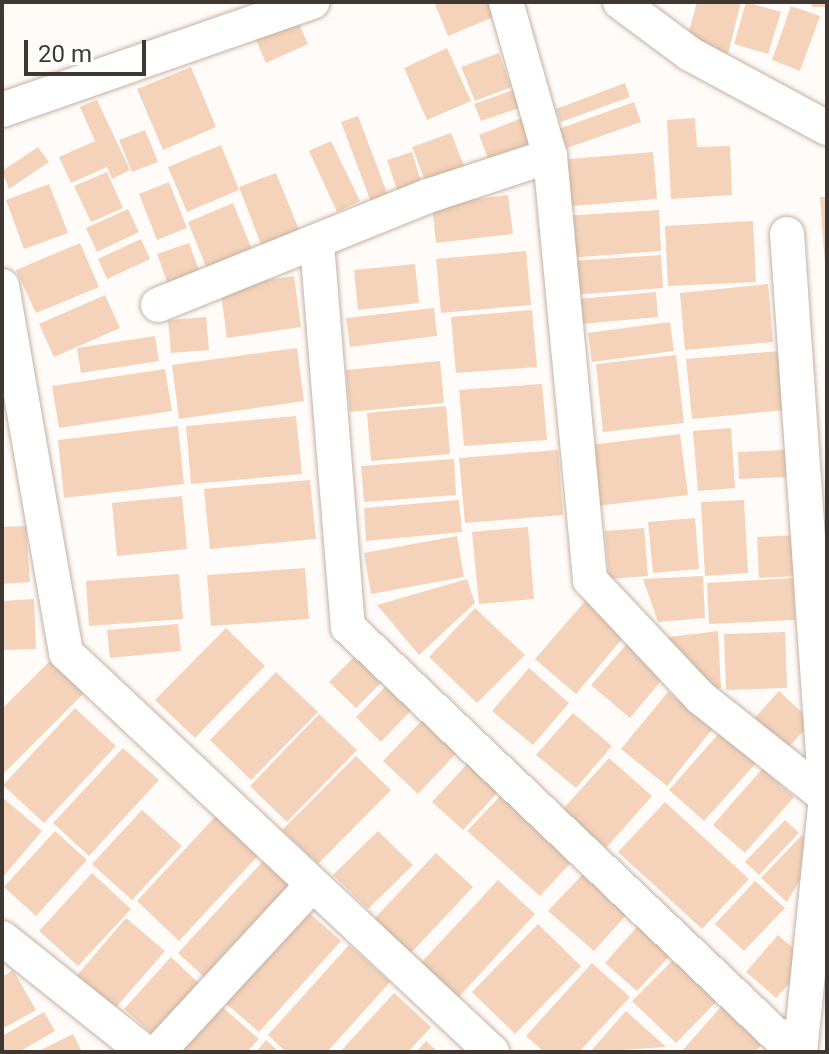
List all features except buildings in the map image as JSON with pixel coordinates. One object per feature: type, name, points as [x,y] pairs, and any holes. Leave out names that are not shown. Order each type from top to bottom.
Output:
[{"type":"street","points":[[2,110],[313,2]]},
{"type":"street","points":[[506,2],[550,156],[590,580],[701,698],[826,797]]},
{"type":"street","points":[[620,2],[690,54],[827,128]]},
{"type":"street","points":[[158,305],[550,156]]},
{"type":"street","points":[[787,234],[820,666],[826,797],[797,1052]]},
{"type":"street","points":[[317,243],[348,627],[797,1052]]},
{"type":"street","points":[[2,286],[66,653],[310,887],[492,1052]]},
{"type":"street","points":[[158,1052],[310,887]]},
{"type":"street","points":[[2,938],[145,1052]]}]
